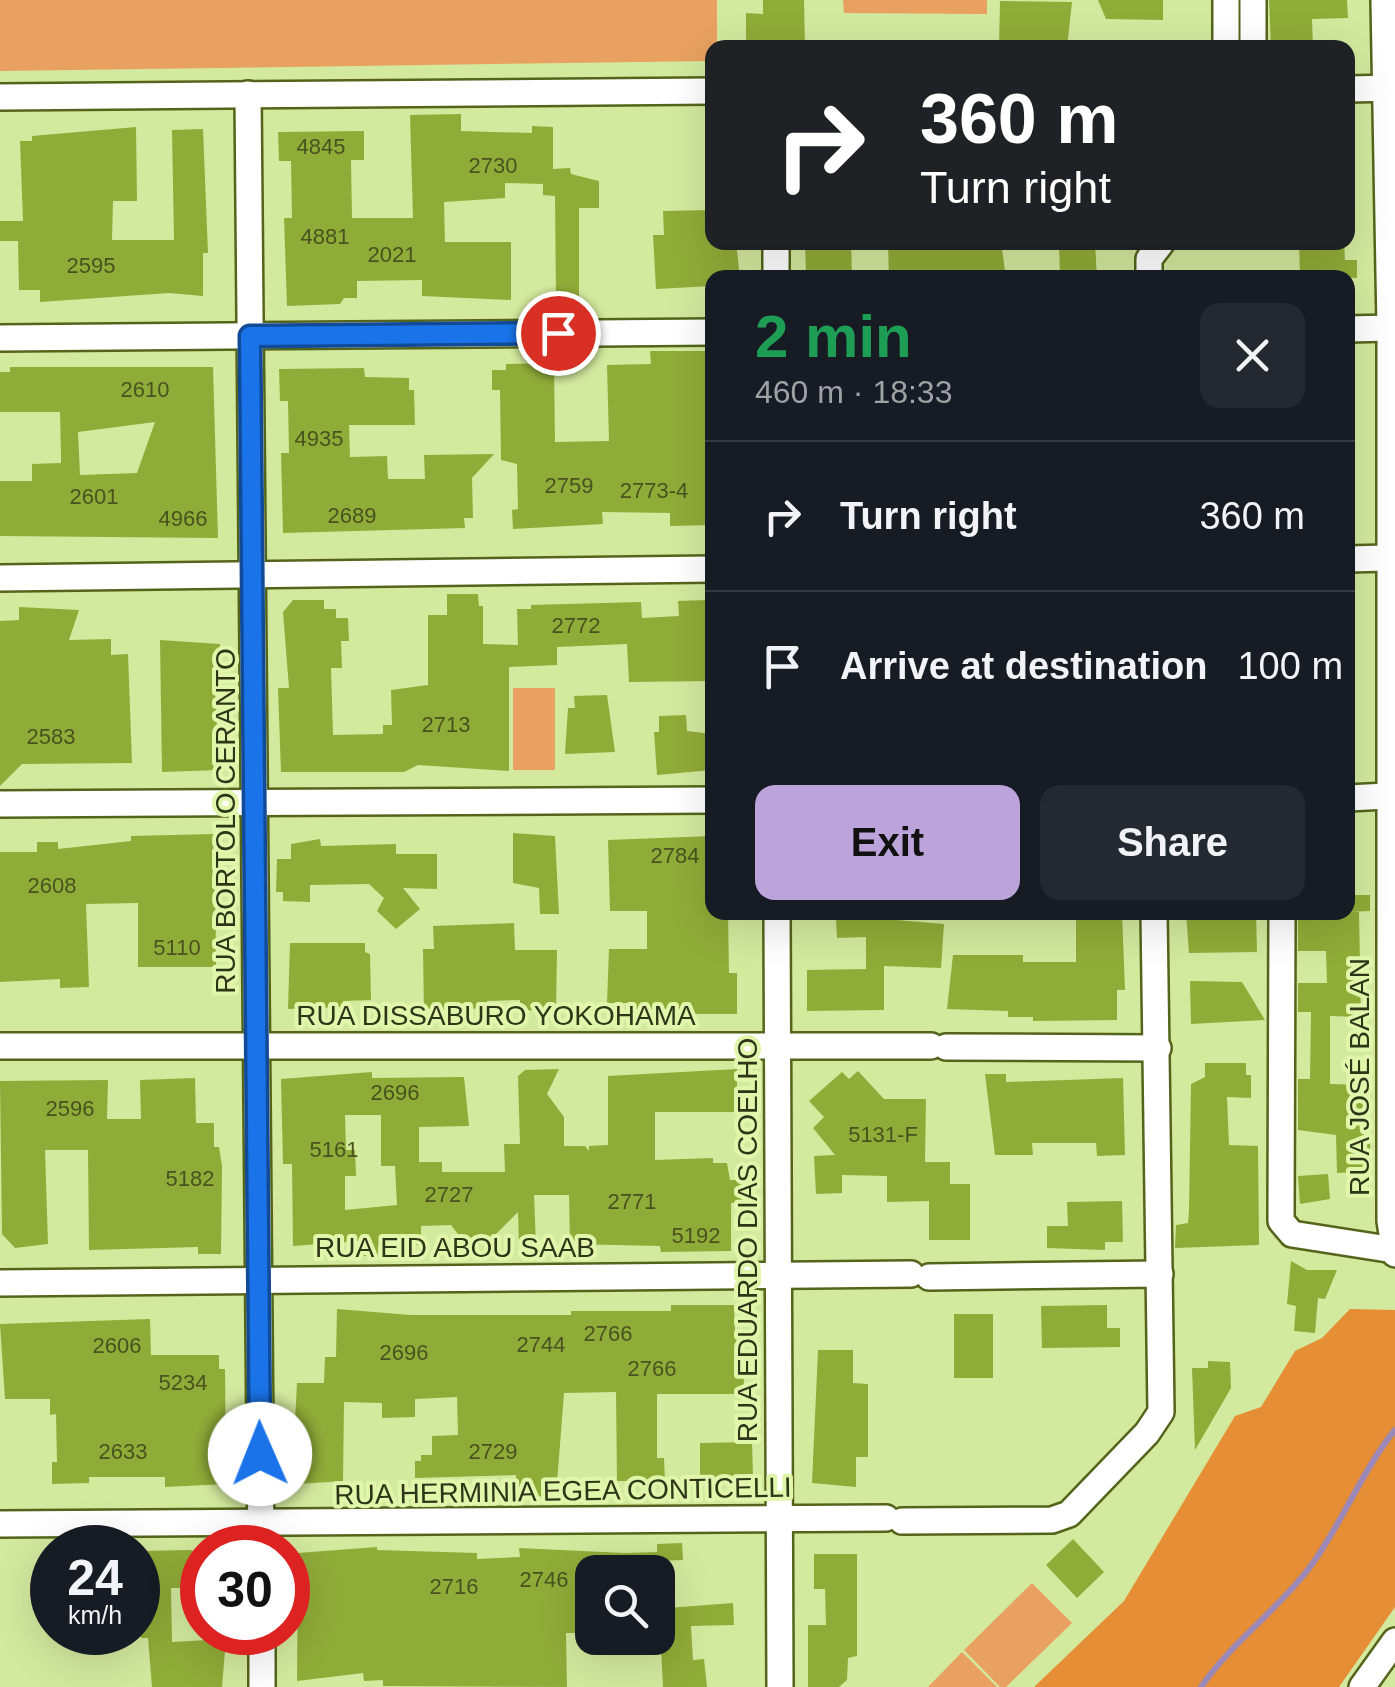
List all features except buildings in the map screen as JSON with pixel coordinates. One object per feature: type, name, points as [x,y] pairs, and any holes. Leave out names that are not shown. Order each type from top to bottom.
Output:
[{"type":"street","points":[[1226,0],[1226,40]]},
{"type":"street","points":[[1253,0],[1253,40]]},
{"type":"street","name":"RUA JOSÉ BALAN","points":[[1384,0],[1390,88],[1386,796],[1394,1252]]},
{"type":"street","points":[[1355,89],[1390,88]]},
{"type":"street","points":[[0,97],[705,91]]},
{"type":"street","name":"RUA BORTOLO CERANTO","points":[[248,94],[261,1525]]},
{"type":"street","points":[[1355,329],[1390,328]]},
{"type":"street","points":[[0,338],[705,332]]},
{"type":"street","points":[[1355,560],[1387,558]]},
{"type":"street","points":[[0,578],[705,569]]},
{"type":"street","points":[[1355,798],[1386,796]]},
{"type":"street","points":[[0,804],[705,800]]},
{"type":"street","name":"RUA EDUARDO DIAS COELHO","points":[[777,920],[780,1687]]},
{"type":"street","name":"RUA HERMINIA EGEA CONTICELLI","points":[[310,1534],[778,1519],[1052,1520],[1069,1514],[1147,1434],[1161,1412],[1154,920]]},
{"type":"street","points":[[1282,920],[1281,1221],[1292,1234],[1394,1252]]},
{"type":"street","name":"RUA DISSABURO YOKOHAMA","points":[[0,1046],[1158,1048]]},
{"type":"street","name":"RUA EID ABOU SAAB","points":[[0,1284],[259,1278],[1160,1274]]},
{"type":"street","name":"RUA HERMINIA EGEA CONTICELLI","points":[[0,1524],[180,1532]]},
{"type":"street","points":[[1362,1687],[1395,1641]]},
{"type":"street","points":[[262,1655],[262,1687]]},
{"type":"shaded area","points":[[0,0],[717,0],[717,40],[705,40],[705,61],[0,71]]},
{"type":"shaded area","points":[[843,0],[987,0],[987,14],[844,13]]},
{"type":"shaded area","points":[[513,688],[555,688],[555,770],[513,770]]},
{"type":"shaded area","points":[[1350,1309],[1395,1310],[1395,1607],[1339,1687],[1034,1687],[1124,1601],[1235,1416],[1261,1407],[1295,1351],[1322,1338]]},
{"type":"shaded area","points":[[1032,1583],[1072,1623],[1006,1687],[1000,1687],[964,1650]]},
{"type":"shaded area","points":[[962,1652],[997,1687],[928,1687]]},
{"type":"waterway","points":[[1201,1687],[1226,1655],[1310,1567],[1395,1430]]},
{"type":"route","points":[[260,1454],[250,336],[558,333]]}]
